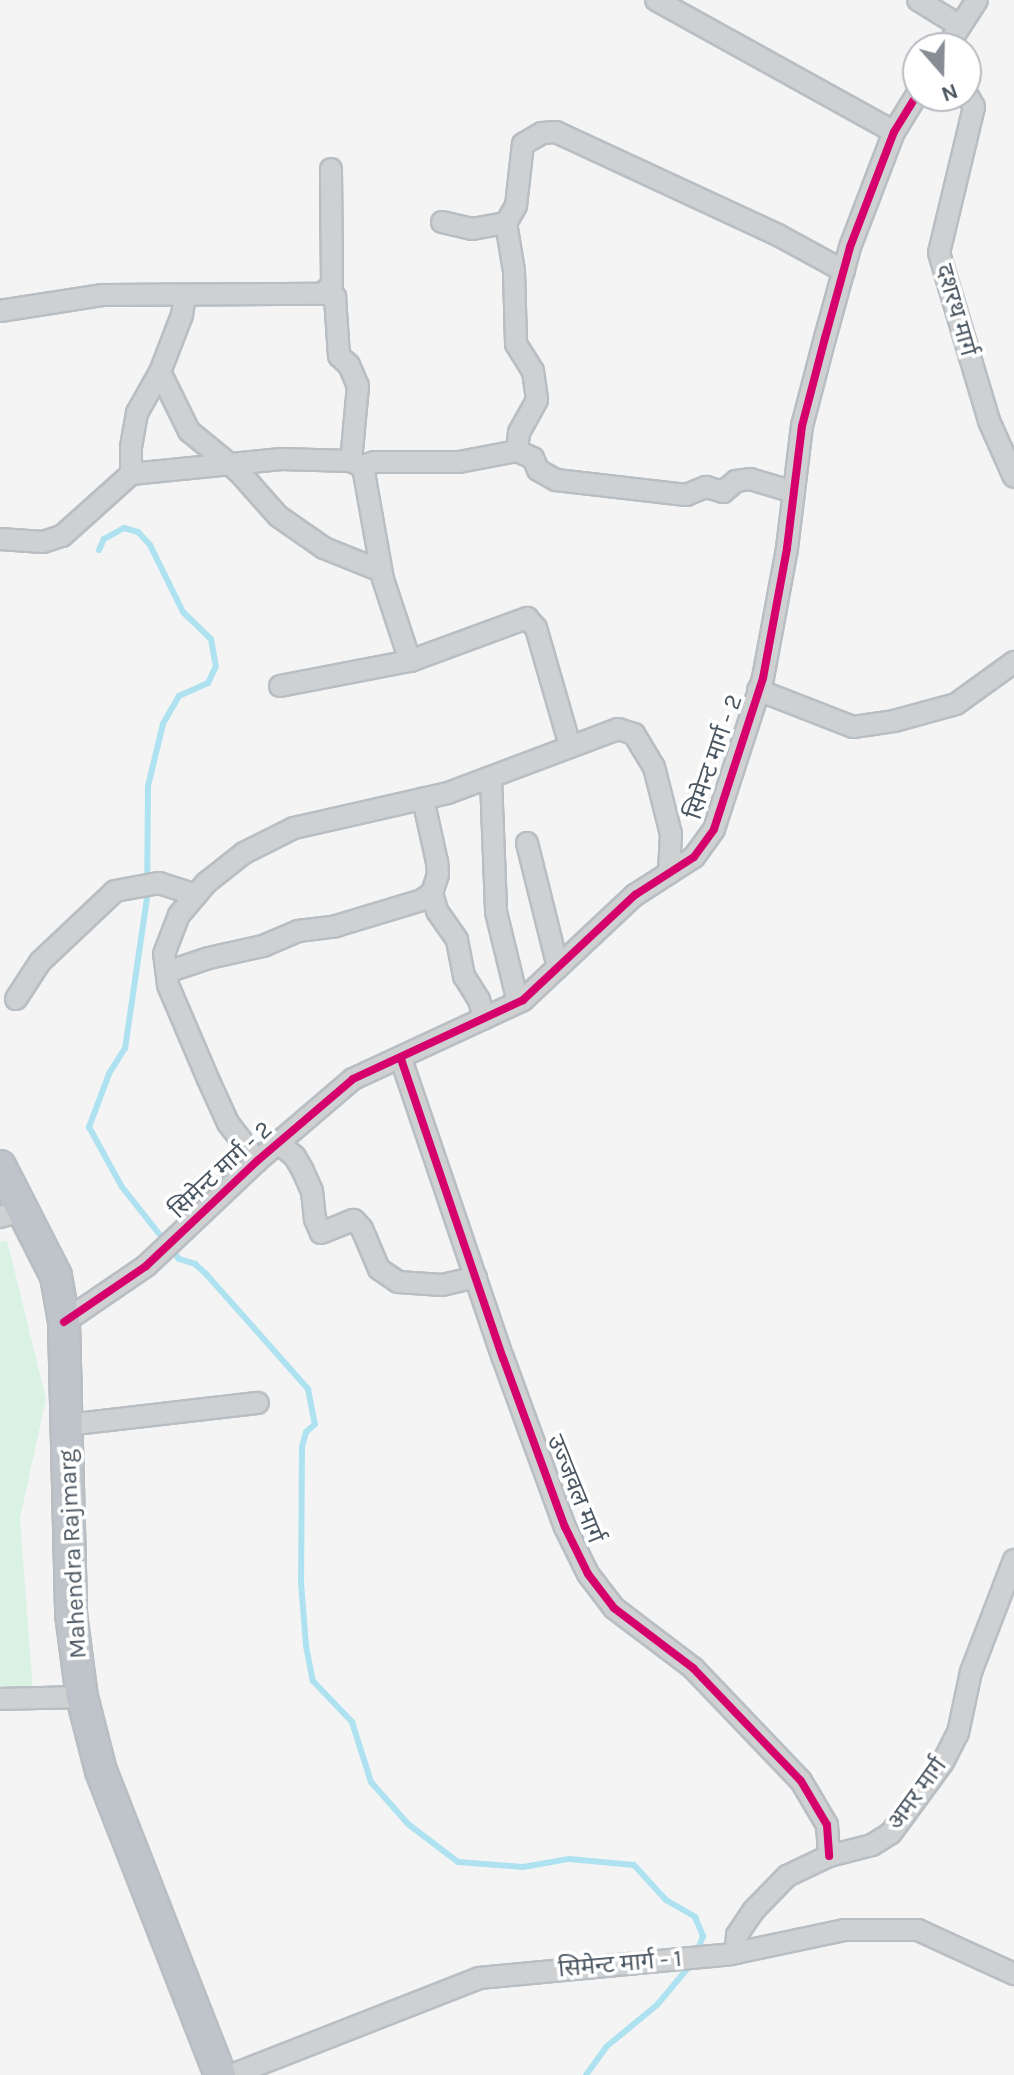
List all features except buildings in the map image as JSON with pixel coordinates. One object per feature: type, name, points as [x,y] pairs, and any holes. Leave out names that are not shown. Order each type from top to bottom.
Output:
[{"type":"highway","name":"Mahendra Rajmarg","points":[[0,1166],[12,1213],[56,1276],[64,1322],[71,1614],[82,1697],[101,1771],[220,2075]]},
{"type":"street","points":[[656,0],[894,132]]},
{"type":"street","points":[[918,0],[960,26]]},
{"type":"street","points":[[956,32],[977,0]]},
{"type":"street","name":"सिमेन्ट मार्ग - 2","points":[[64,1322],[146,1266],[257,1161],[353,1079],[518,1002],[635,895],[694,857],[714,829],[758,690],[787,548],[802,426],[844,271],[894,132],[906,112]]},
{"type":"street","name":"दशरथ मार्ग","points":[[973,112],[939,253],[989,421],[1014,477]]},
{"type":"street","points":[[517,451],[519,432],[537,400],[533,371],[516,344],[514,271],[506,223],[516,206],[523,144],[542,133],[556,132],[778,235],[844,271]]},
{"type":"street","points":[[323,293],[332,285],[331,169]]},
{"type":"street","points":[[442,222],[472,229],[506,223]]},
{"type":"street","points":[[0,311],[102,295],[323,293],[335,297],[339,356],[349,365],[358,386],[356,464],[381,571],[410,661]]},
{"type":"street","points":[[131,474],[131,447],[137,413],[160,372],[182,315],[185,295]]},
{"type":"street","points":[[160,372],[189,431],[229,464],[278,516],[304,536],[381,571]]},
{"type":"street","points":[[0,539],[43,542],[62,536],[131,474],[281,459],[356,464],[459,462],[517,451],[533,458],[538,470],[556,480],[686,495],[706,487],[723,492],[736,481],[750,479],[794,492]]},
{"type":"street","points":[[280,686],[410,661],[527,618],[536,628],[570,746]]},
{"type":"street","points":[[758,690],[853,727],[894,721],[956,704],[1014,662]]},
{"type":"street","points":[[257,1161],[228,1123],[168,985],[164,954],[179,915],[206,883],[244,853],[294,828],[423,799],[491,779],[618,729],[634,734],[654,767],[671,834],[669,873]]},
{"type":"street","points":[[491,779],[496,912],[518,1002]]},
{"type":"street","points":[[423,799],[437,862],[438,875],[432,893],[437,911],[457,940],[464,976],[479,1000],[484,1018]]},
{"type":"street","points":[[527,843],[558,967]]},
{"type":"street","points":[[16,999],[40,962],[115,891],[149,884],[196,895]]},
{"type":"street","points":[[167,972],[209,958],[263,946],[298,931],[336,926],[422,900],[432,893]]},
{"type":"street","name":"उज्जवल मार्ग","points":[[401,1059],[565,1527],[588,1574],[614,1608],[693,1668],[801,1781],[827,1825],[829,1856]]},
{"type":"street","points":[[278,1143],[295,1157],[303,1171],[312,1191],[321,1233],[354,1220],[362,1229],[379,1269],[398,1282],[442,1285],[476,1277]]},
{"type":"street","points":[[67,1425],[258,1403]]},
{"type":"street","name":"अमर मार्ग","points":[[733,1953],[737,1935],[753,1911],[787,1876],[829,1856],[872,1845],[891,1833],[943,1762],[958,1733],[971,1672],[1014,1560]]},
{"type":"street","points":[[0,1699],[82,1697]]},
{"type":"street","name":"सिमेन्ट मार्ग - 1","points":[[232,2075],[479,1978],[733,1953],[845,1930],[918,1930],[1014,1974]]},
{"type":"green space","points":[[7,1240],[46,1399],[20,1518],[33,1692],[0,1690],[0,1242]]},
{"type":"waterway","points":[[99,550],[104,539],[124,528],[138,532],[150,545],[183,612],[211,639],[216,666],[208,683],[179,696],[163,724],[148,786],[147,898],[125,1048],[109,1074],[89,1127],[122,1187],[179,1259],[195,1264],[206,1274],[308,1389],[315,1424],[306,1432],[302,1447],[301,1582],[306,1646],[313,1681],[352,1722],[371,1782],[408,1824],[458,1862],[523,1867],[569,1859],[634,1865],[666,1900],[695,1917],[703,1936],[697,1952]]},
{"type":"waterway","points":[[586,2075],[606,2047],[657,2005],[693,1962]]},
{"type":"cycle path","points":[[64,1322],[146,1266],[257,1161],[353,1079],[523,1000],[635,895],[694,857],[714,829],[763,678],[787,548],[802,426],[850,247],[894,132],[906,112]]},
{"type":"cycle path","points":[[401,1059],[503,1358],[565,1527],[588,1574],[614,1608],[693,1668],[801,1781],[827,1825],[829,1856]]}]
